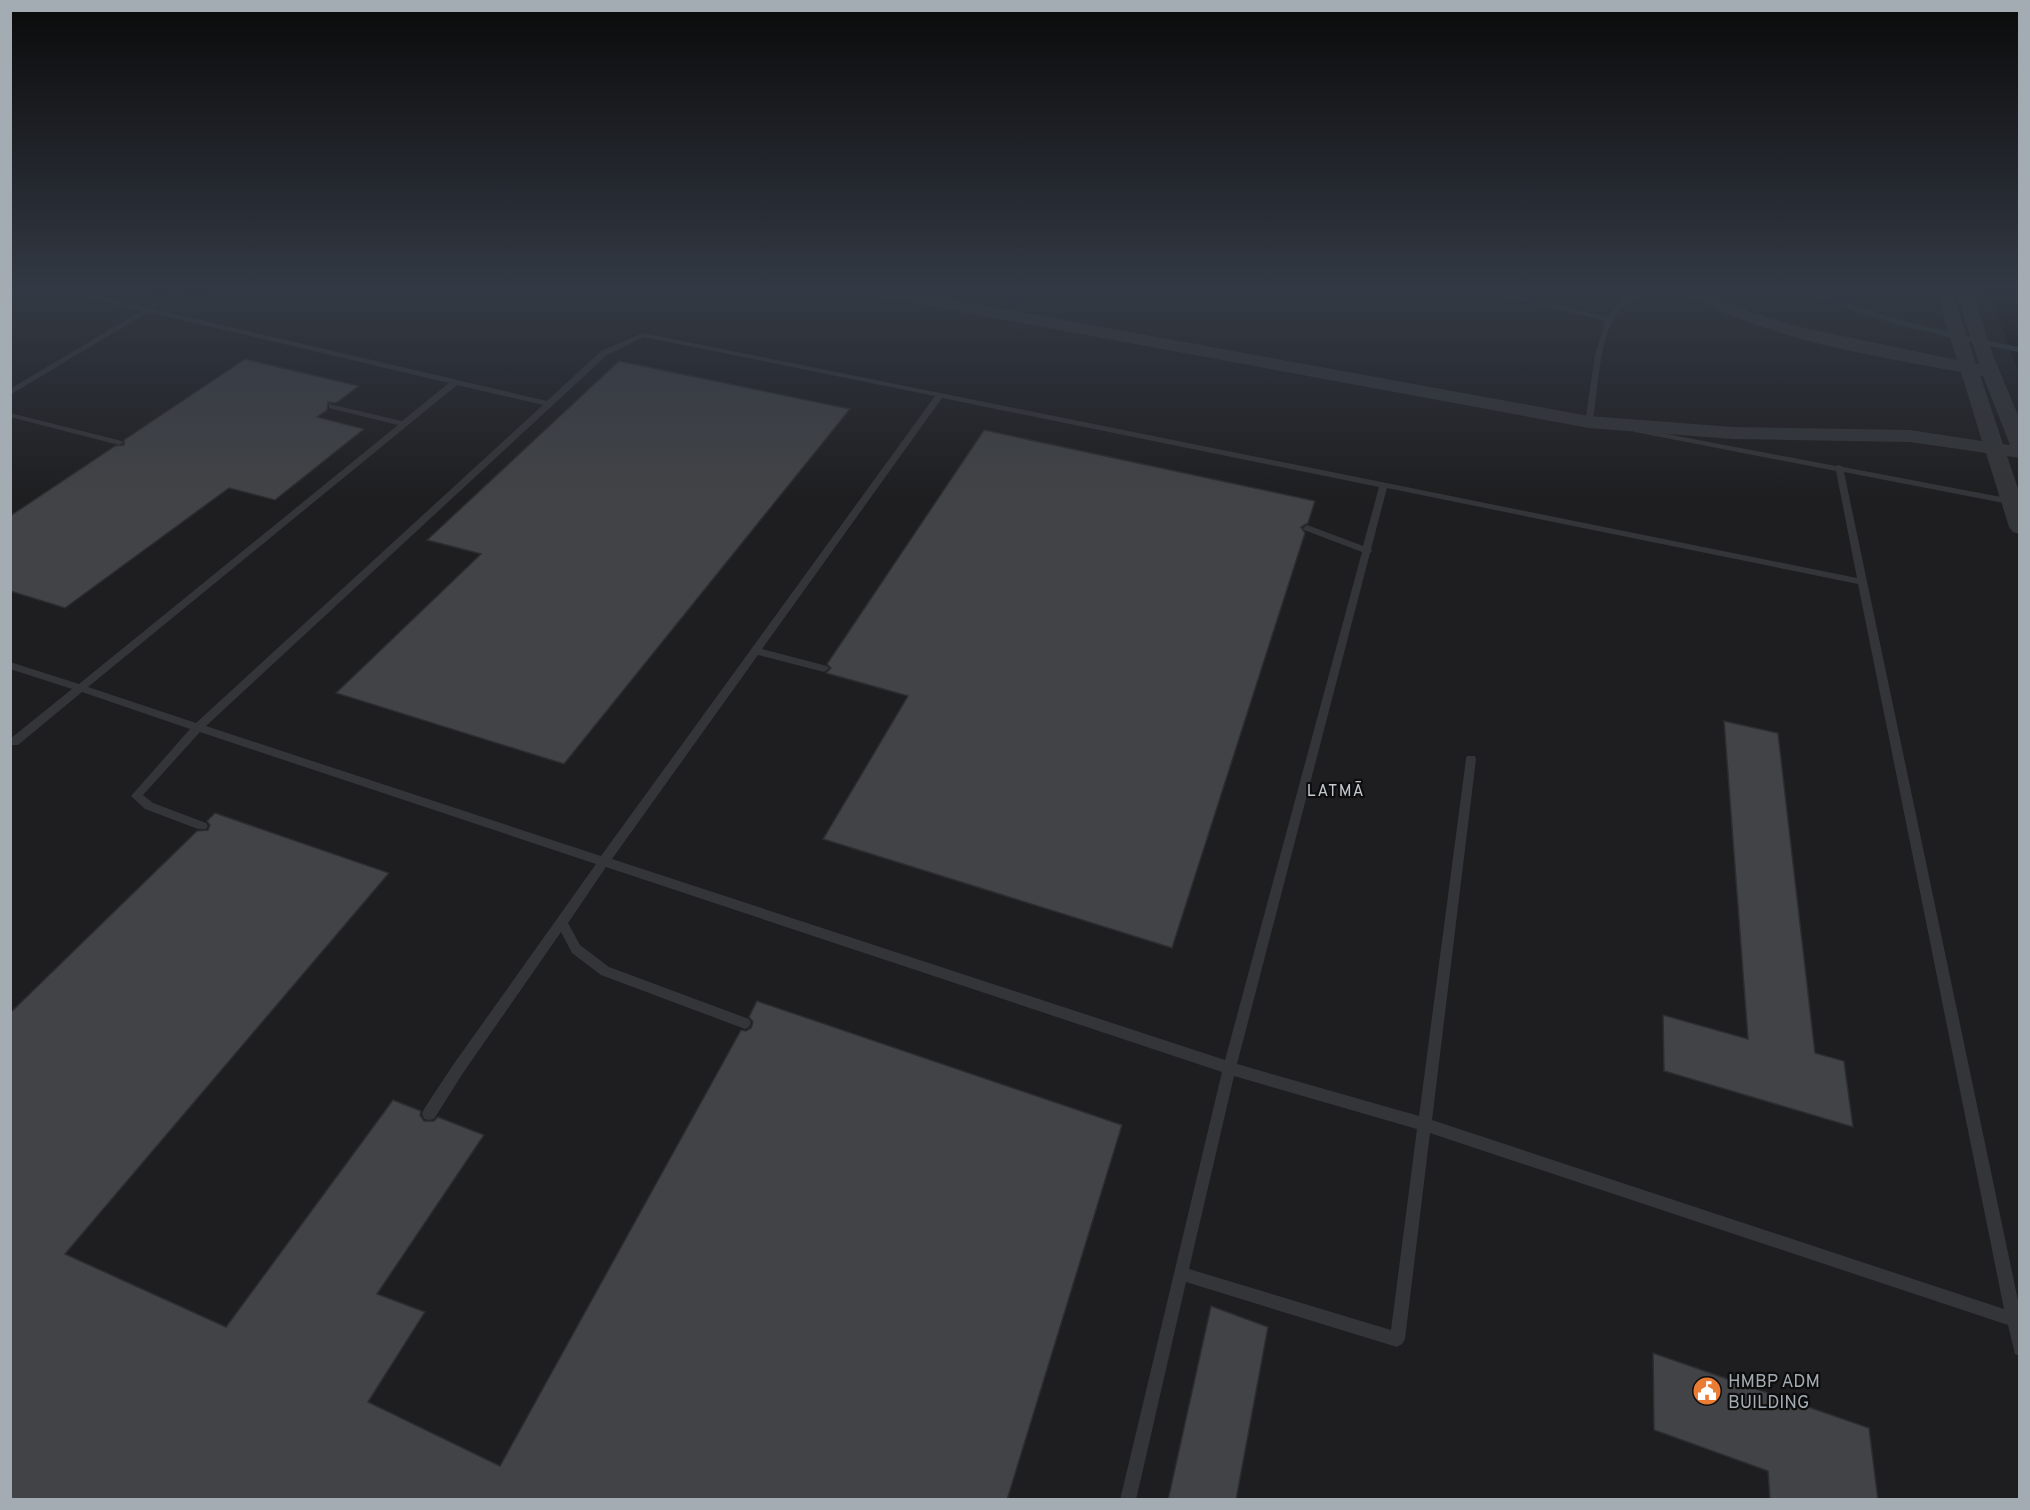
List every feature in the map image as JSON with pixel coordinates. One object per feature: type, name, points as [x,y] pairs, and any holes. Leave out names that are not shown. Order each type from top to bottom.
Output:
[{"type":"street","points":[[1272,358],[1591,413],[1733,432],[1990,439]]},
{"type":"street","points":[[1308,358],[1591,413],[1789,416]]},
{"type":"street","points":[[1964,358],[1990,439],[2015,502],[2019,527]]},
{"type":"street","points":[[1986,358],[2019,444]]},
{"type":"street","points":[[1851,417],[2019,444]]},
{"type":"lane","points":[[10,393],[68,358]]},
{"type":"lane","points":[[351,358],[549,404]]},
{"type":"lane","points":[[202,826],[149,806],[136,796],[198,727],[598,358]]},
{"type":"lane","points":[[759,358],[1863,582]]},
{"type":"lane","points":[[1600,358],[1591,413],[1839,467],[2015,502]]},
{"type":"lane","points":[[14,742],[454,383]]},
{"type":"lane","points":[[429,1114],[604,861],[940,395]]},
{"type":"lane","points":[[332,406],[404,424]]},
{"type":"lane","points":[[10,415],[119,443]]},
{"type":"lane","points":[[1839,467],[2016,1321],[2019,1349]]},
{"type":"lane","points":[[1128,1500],[1229,1068],[1384,485]]},
{"type":"lane","points":[[1306,528],[1368,552]]},
{"type":"lane","points":[[756,651],[824,668]]},
{"type":"lane","points":[[10,665],[1229,1068],[1423,1124],[2016,1321]]},
{"type":"lane","points":[[1180,1273],[1397,1339],[1471,759]]},
{"type":"lane","points":[[561,922],[576,949],[605,971],[745,1023]]},
{"type":"shaded area","points":[[10,358],[2013,358],[2020,377],[2019,1499],[11,1499]]},
{"type":"building","points":[[245,359],[359,386],[336,403],[328,402],[327,410],[317,417],[364,429],[275,500],[229,488],[65,608],[10,591],[10,516],[115,446],[124,445],[124,440]]},
{"type":"building","points":[[619,361],[850,409],[564,764],[336,693],[481,554],[427,540]]},
{"type":"building","points":[[984,430],[1315,501],[1308,523],[1301,527],[1305,533],[1172,948],[823,839],[908,696],[826,673],[831,668],[827,664]]},
{"type":"building","points":[[1724,721],[1778,733],[1815,1053],[1844,1061],[1853,1127],[1664,1071],[1663,1015],[1748,1039]]},
{"type":"building","points":[[215,813],[389,873],[65,1254],[226,1327],[393,1100],[421,1111],[420,1115],[424,1121],[434,1121],[438,1117],[484,1135],[377,1294],[425,1312],[368,1402],[500,1466],[741,1030],[746,1031],[751,1028],[753,1022],[749,1017],[757,1001],[1122,1125],[1007,1500],[10,1500],[10,1013],[197,831],[208,830],[210,825],[207,821]]},
{"type":"building","points":[[1211,1306],[1268,1327],[1236,1500],[1168,1500]]},
{"type":"building","name":"HMBP ADM BUILDING","points":[[1653,1353],[1869,1428],[1878,1500],[1770,1500],[1768,1471],[1654,1430]]},
{"type":"place","name":"HMBP ADM BUILDING","points":[[1707,1391]]},
{"type":"district","name":"LATMĀ","points":[[1336,790]]}]
